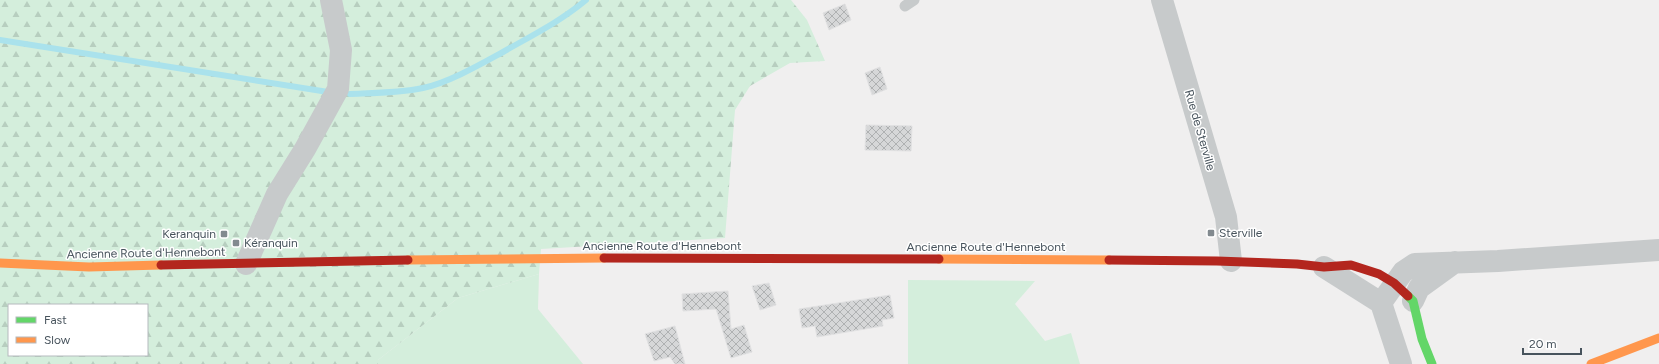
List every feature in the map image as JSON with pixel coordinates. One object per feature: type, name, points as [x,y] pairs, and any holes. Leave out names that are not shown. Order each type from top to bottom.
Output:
[{"type":"street","points":[[246,264],[277,194],[305,149],[338,89],[341,50],[331,0]]},
{"type":"street","name":"Rue de Sterville","points":[[1162,0],[1226,217],[1231,261]]},
{"type":"street","points":[[1381,303],[1403,272],[1416,264],[1498,261],[1659,250]]},
{"type":"street","name":"Ancienne Route d'Hennebont","points":[[0,263],[89,267],[408,260],[648,257],[1231,261],[1298,264],[1324,267],[1351,265],[1379,274],[1394,283],[1413,301]]},
{"type":"street","points":[[1432,364],[1422,339],[1413,301],[1419,288],[1455,262]]},
{"type":"street","points":[[1324,267],[1381,303],[1401,364]]},
{"type":"street","points":[[1591,364],[1659,338]]},
{"type":"green space","points":[[0,0],[791,0],[807,20],[825,61],[790,63],[750,86],[735,110],[725,238],[541,249],[539,274],[458,298],[378,360],[378,364],[0,364]]},
{"type":"green space","points":[[539,274],[538,309],[583,364],[378,364],[378,360],[458,298]]},
{"type":"green space","points":[[908,280],[1035,281],[1015,304],[1045,341],[1071,333],[1080,364],[908,364]]},
{"type":"building","points":[[845,4],[851,20],[829,30],[823,13]]},
{"type":"building","points":[[880,67],[887,89],[872,95],[865,73]]},
{"type":"building","points":[[866,125],[912,126],[911,151],[865,150]]},
{"type":"building","points":[[769,283],[776,305],[760,310],[752,286]]},
{"type":"building","points":[[728,291],[731,329],[744,325],[752,352],[731,358],[716,309],[683,311],[682,294]]},
{"type":"building","points":[[890,295],[894,318],[882,320],[883,326],[817,337],[815,326],[802,328],[799,309]]},
{"type":"building","points":[[675,326],[685,364],[675,364],[670,357],[654,361],[645,334]]},
{"type":"waterway","points":[[350,94],[405,91],[433,86],[475,67],[535,34],[566,15],[586,0]]},
{"type":"waterway","points":[[0,40],[328,92]]},
{"type":"traffic: fast","points":[[1408,296],[1413,301],[1422,339],[1432,364]]},
{"type":"traffic: slow","points":[[408,260],[604,258]]},
{"type":"traffic: slow","points":[[939,259],[1109,260]]},
{"type":"traffic: slow","points":[[0,263],[89,267],[161,265]]},
{"type":"traffic: slow","points":[[1591,364],[1659,338]]},
{"type":"traffic: jam","points":[[604,258],[939,259]]},
{"type":"traffic: jam","points":[[161,265],[408,260]]},
{"type":"traffic: jam","points":[[1109,260],[1217,261],[1297,264],[1324,267],[1351,265],[1379,274],[1394,283],[1408,296]]},
{"type":"place","name":"Sterville","points":[[1211,233]]},
{"type":"place","name":"Keranquin","points":[[224,234]]},
{"type":"place","name":"Kéranquin","points":[[236,243]]}]
